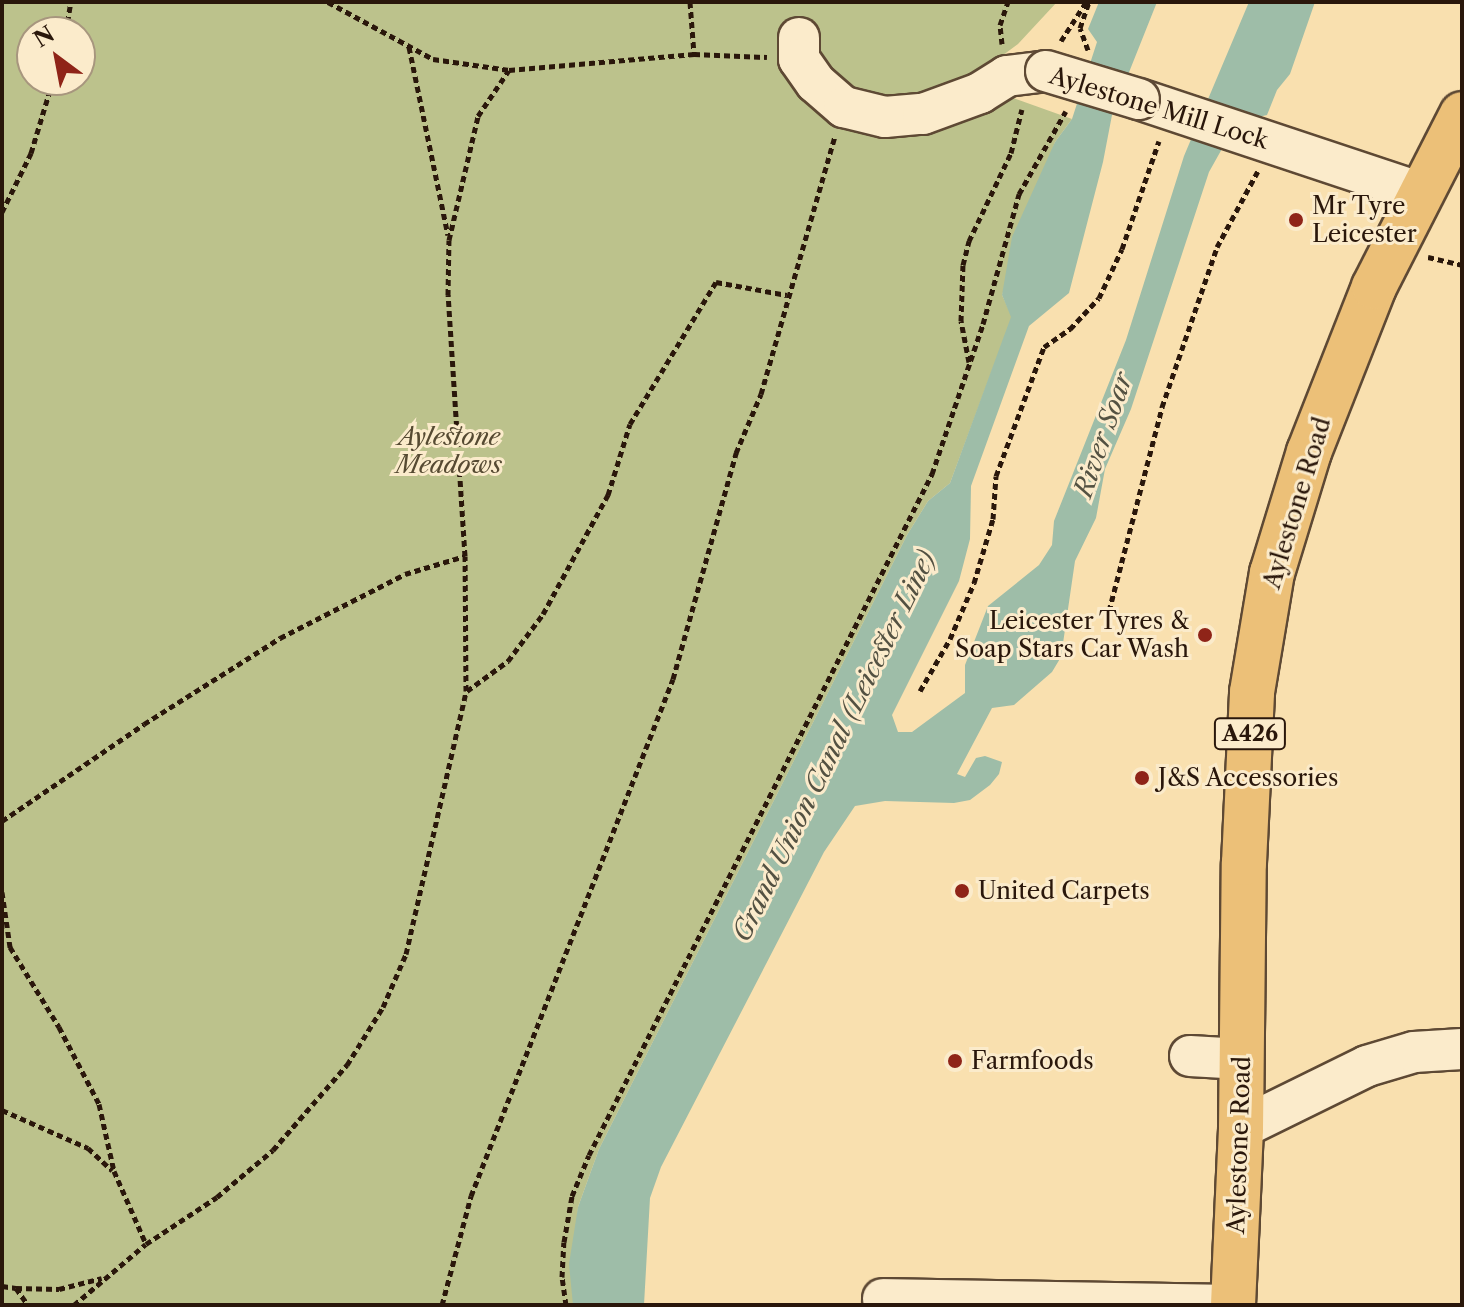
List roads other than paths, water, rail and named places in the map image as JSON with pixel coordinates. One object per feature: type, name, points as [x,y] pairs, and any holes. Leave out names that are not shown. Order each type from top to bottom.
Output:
[{"type":"main road","name":"Aylestone Road","points":[[1231,1305],[1241,1128],[1244,863],[1252,692],[1272,573],[1309,452],[1374,287],[1419,192],[1462,114]]},
{"type":"street","name":"Aylestone Mill Lock","points":[[799,48],[816,83],[844,107],[885,117],[923,114],[1034,72],[1165,107],[1419,192]]},
{"type":"street","points":[[1241,1128],[1367,1066],[1414,1052],[1462,1049]]},
{"type":"street","points":[[1190,1056],[1242,1059]]},
{"type":"street","points":[[883,1299],[1231,1305]]},
{"type":"water","points":[[1099,2],[1157,2],[1112,115],[1069,293],[1029,326],[971,486],[970,539],[959,581],[892,715],[898,732],[912,732],[965,693],[965,665],[988,606],[1039,565],[1052,545],[1054,521],[1126,340],[1184,156],[1249,2],[1315,2],[1290,74],[1277,90],[1267,115],[1237,122],[1209,172],[1131,409],[1105,469],[1096,518],[1075,561],[1061,657],[1052,672],[1014,705],[992,708],[957,774],[965,777],[976,758],[985,756],[1002,762],[999,774],[970,800],[954,803],[885,801],[855,806],[824,852],[661,1167],[650,1198],[644,1305],[573,1305],[569,1264],[578,1207],[599,1149],[907,535],[928,501],[950,483],[1011,317],[1002,295],[1012,237],[1055,142],[1072,119],[1097,42],[1088,29]]},
{"type":"place","name":"Mr Tyre Leicester","points":[[1296,220]]},
{"type":"place","name":"Leicester Tyres & Soap Stars Car Wash","points":[[1205,635]]},
{"type":"place","name":"J&S Accessories","points":[[1142,778]]},
{"type":"place","name":"United Carpets","points":[[962,891]]},
{"type":"place","name":"Farmfoods","points":[[955,1061]]},
{"type":"water label","name":"River Soar","points":[[1104,435]]},
{"type":"water label","name":"Grand Union Canal (Leicester Line)","points":[[835,746]]},
{"type":"park label","name":"Aylestone Meadows","points":[[449,451]]}]
